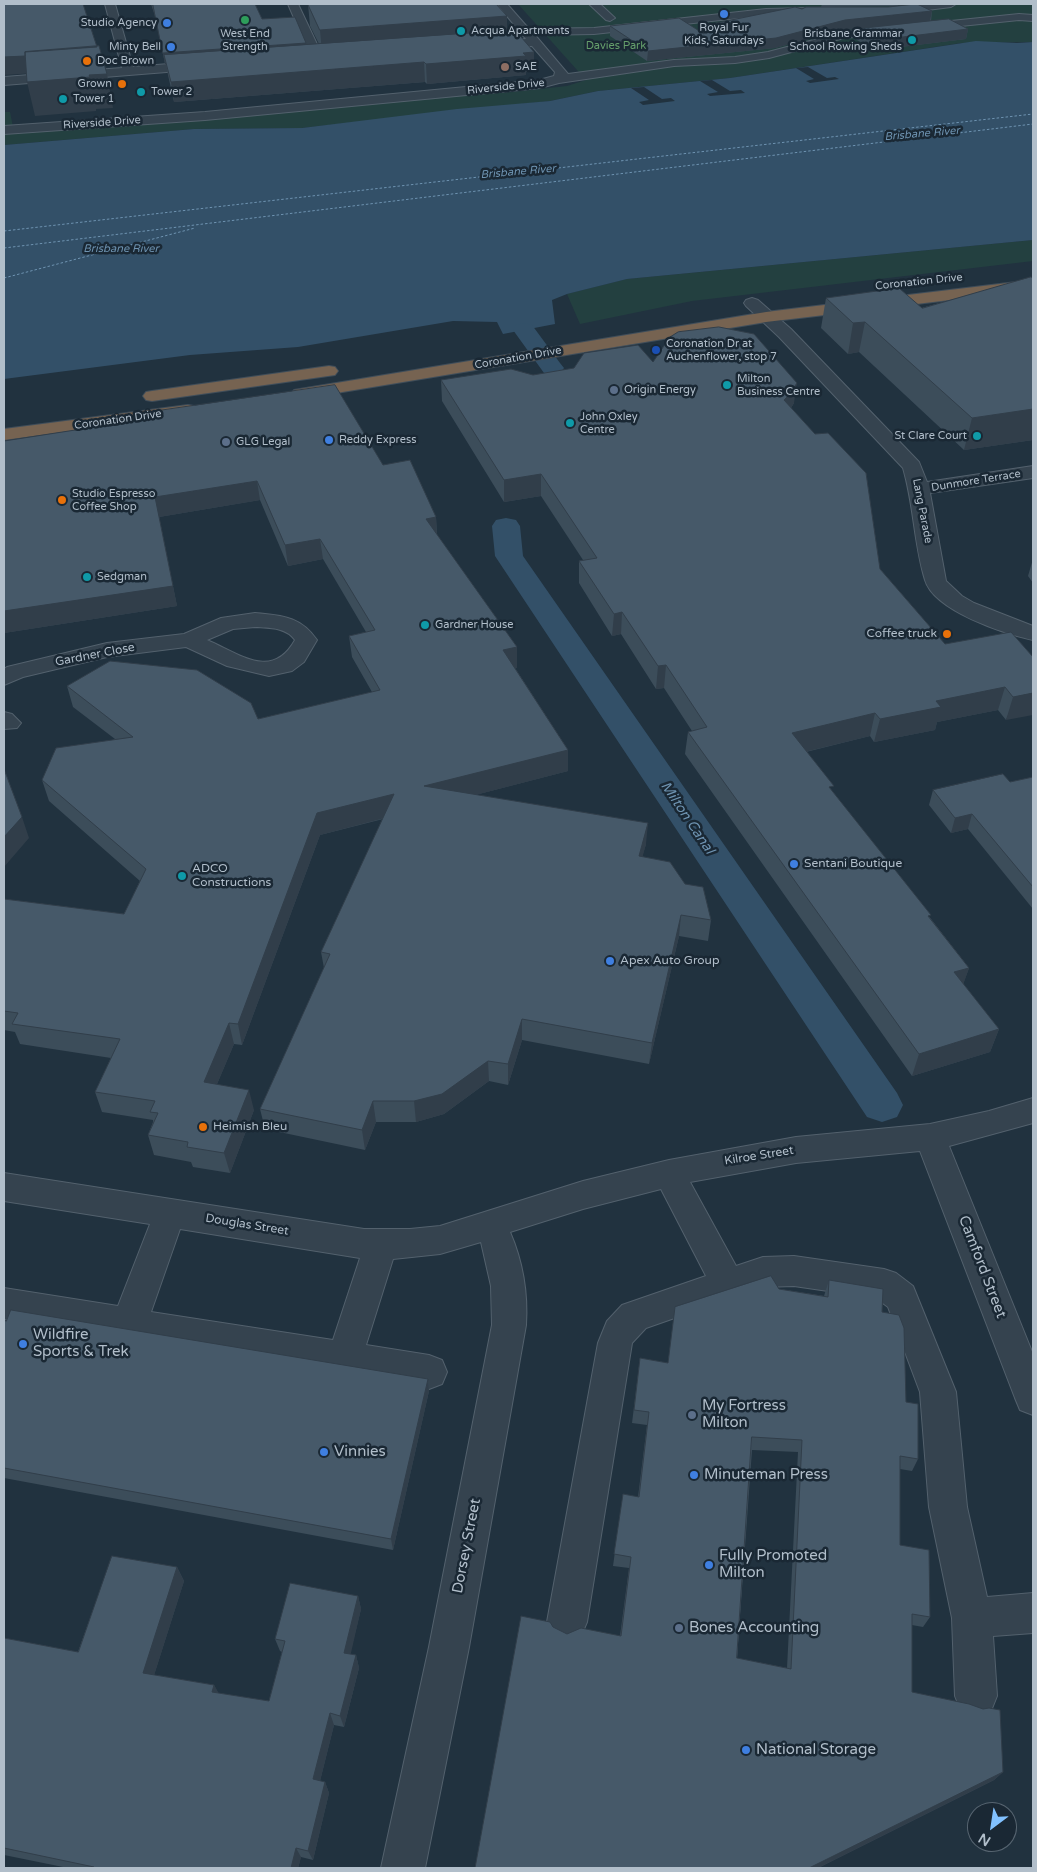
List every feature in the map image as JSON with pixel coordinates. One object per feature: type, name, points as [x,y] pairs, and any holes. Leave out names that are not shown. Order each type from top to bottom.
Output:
[{"type":"highway","points":[[1014,272],[1033,270]]},
{"type":"highway","name":"Coronation Drive","points":[[283,397],[766,317],[1033,286]]},
{"type":"highway","points":[[744,304],[772,300]]},
{"type":"highway","name":"Coronation Drive","points":[[132,399],[342,370]]},
{"type":"highway","name":"Coronation Drive","points":[[4,435],[206,408]]},
{"type":"street","points":[[110,4],[128,70]]},
{"type":"street","points":[[293,4],[312,57],[332,56]]},
{"type":"street","points":[[502,4],[560,71],[562,75],[558,79]]},
{"type":"street","points":[[594,4],[610,18]]},
{"type":"street","points":[[876,12],[951,4]]},
{"type":"street","points":[[527,32],[594,31],[766,12],[820,12]]},
{"type":"street","name":"Riverside Drive","points":[[4,130],[304,108],[364,100],[540,84],[558,79],[769,55],[844,36],[1019,17],[1033,18]]},
{"type":"street","points":[[478,46],[534,42]]},
{"type":"street","points":[[636,83],[643,76],[652,72],[695,62]]},
{"type":"street","points":[[4,80],[217,64]]},
{"type":"street","name":"Lang Parade","points":[[744,304],[766,317],[905,457],[914,473],[919,489],[936,582],[939,588],[965,607],[1033,633]]},
{"type":"street","name":"Dunmore Terrace","points":[[919,489],[1033,472]]},
{"type":"street","name":"Gardner Close","points":[[4,678],[15,672],[107,650],[188,640]]},
{"type":"street","name":"Kilroe Street","points":[[490,1224],[575,1197],[668,1172],[796,1150],[930,1137],[989,1124],[1033,1111]]},
{"type":"street","name":"Camford Street","points":[[930,1137],[1033,1398]]},
{"type":"street","points":[[668,1172],[727,1282]]},
{"type":"street","name":"Douglas Street","points":[[4,1187],[381,1245],[440,1240],[490,1224]]},
{"type":"street","points":[[129,1324],[170,1213]]},
{"type":"street","name":"Dorsey Street","points":[[403,1868],[450,1638],[509,1325],[511,1302],[507,1270],[490,1224]]},
{"type":"street","points":[[345,1358],[381,1245]]},
{"type":"street","points":[[567,1622],[615,1343],[619,1332],[634,1316],[727,1282],[763,1272],[794,1271],[884,1284],[901,1297],[938,1392],[948,1507],[972,1618],[976,1696]]},
{"type":"street","points":[[4,1304],[429,1372]]},
{"type":"street","points":[[972,1618],[1033,1613]]},
{"type":"green space","name":"Davies Park","points":[[518,4],[1033,4],[1033,42],[961,43],[730,78],[598,91],[550,101],[302,128],[194,129],[4,145],[4,112],[10,112],[13,127],[513,92],[567,86],[586,80]]},
{"type":"green space","points":[[1033,240],[1033,261],[692,301],[580,324],[567,294],[627,279]]},
{"type":"water","name":"Brisbane River","points":[[976,41],[1033,42],[1033,240],[627,279],[567,294],[552,300],[555,324],[503,334],[497,322],[453,321],[298,347],[190,355],[4,379],[4,145],[194,129],[302,128],[457,109],[550,101],[598,91],[730,78]]},
{"type":"pier","points":[[808,67],[827,78],[835,77],[839,79],[810,83],[806,81],[814,79],[796,68]]},
{"type":"pier","points":[[712,80],[730,91],[741,90],[745,93],[710,96],[707,94],[718,92],[700,81]]},
{"type":"pier","points":[[644,87],[662,99],[671,98],[675,101],[643,105],[639,102],[649,100],[631,88]]},
{"type":"building","points":[[4,4],[83,4],[97,47],[25,52],[25,56],[4,57]]},
{"type":"building","points":[[153,4],[255,4],[262,19],[295,17],[306,43],[163,53]]},
{"type":"building","points":[[308,4],[496,4],[507,16],[320,30]]},
{"type":"building","points":[[917,4],[932,11],[845,20],[776,38],[648,51],[610,26],[679,18],[704,34],[702,26],[795,7],[802,9],[806,7],[888,7]]},
{"type":"building","points":[[949,19],[968,29],[878,40],[857,29]]},
{"type":"building","points":[[515,30],[534,52],[523,53],[526,56],[171,82],[164,55]]},
{"type":"building","points":[[99,46],[107,74],[27,82],[25,52]]},
{"type":"building","points":[[1033,278],[1033,409],[972,418],[865,322],[853,323],[826,298],[899,288],[922,308]]},
{"type":"building","points":[[719,327],[754,334],[797,383],[784,400],[815,434],[828,433],[866,473],[880,569],[945,644],[1011,632],[1033,657],[1033,693],[1013,697],[1005,687],[936,701],[941,707],[880,719],[875,713],[792,733],[834,786],[829,787],[931,915],[928,916],[969,968],[954,972],[999,1029],[919,1054],[688,732],[707,727],[666,665],[658,666],[622,612],[614,614],[579,561],[597,558],[541,474],[504,480],[441,380],[511,369],[533,375],[574,368],[584,353],[638,345],[653,362],[670,337],[678,332]]},
{"type":"building","points":[[335,385],[383,465],[410,460],[436,517],[426,519],[517,647],[503,650],[568,750],[424,786],[648,823],[639,856],[670,862],[685,884],[703,887],[711,920],[681,915],[652,1043],[522,1019],[508,1064],[488,1061],[442,1094],[414,1101],[373,1101],[362,1130],[260,1109],[330,954],[321,952],[394,794],[317,813],[238,1024],[229,1023],[204,1082],[249,1090],[224,1153],[187,1147],[188,1142],[148,1135],[158,1113],[150,1112],[155,1101],[95,1092],[120,1039],[12,1024],[18,1013],[4,1011],[4,899],[124,914],[146,869],[42,780],[56,748],[133,737],[67,686],[110,661],[197,670],[251,703],[258,719],[380,690],[349,636],[375,630],[320,539],[285,545],[257,481],[155,497],[173,586],[4,611],[4,441],[153,418],[151,412]]},
{"type":"building","points":[[4,769],[22,817],[4,837]]},
{"type":"building","points":[[1003,774],[1010,782],[1033,777],[1033,887],[972,814],[955,818],[933,790]]},
{"type":"building","points":[[771,1276],[779,1289],[828,1297],[829,1280],[883,1289],[882,1312],[899,1315],[904,1328],[906,1402],[918,1404],[918,1459],[900,1456],[900,1545],[929,1550],[930,1617],[912,1614],[912,1692],[969,1704],[983,1709],[1000,1710],[1003,1772],[809,1868],[475,1868],[521,1616],[550,1622],[553,1627],[567,1634],[581,1628],[621,1636],[631,1557],[614,1554],[623,1494],[639,1497],[649,1412],[634,1410],[640,1358],[668,1363],[675,1307]],"holes":[[[752,1437],[802,1440],[791,1669],[737,1658]]]},
{"type":"building","points":[[11,1310],[428,1379],[391,1539],[4,1468],[4,1320],[6,1321]]},
{"type":"building","points":[[112,1556],[177,1567],[143,1673],[214,1685],[212,1692],[269,1701],[285,1641],[275,1639],[290,1583],[358,1596],[344,1653],[356,1655],[340,1716],[330,1713],[313,1779],[325,1782],[308,1851],[296,1848],[291,1868],[93,1868],[4,1848],[4,1638],[78,1652]]},
{"type":"waterway","name":"Milton Canal","points":[[524,330],[552,368]]},
{"type":"waterway","name":"Milton Canal","points":[[506,526],[509,556],[882,1105]]},
{"type":"ferry route","points":[[4,231],[1033,114]]},
{"type":"ferry route","points":[[4,248],[1033,124]]},
{"type":"ferry route","points":[[4,278],[195,228]]},
{"type":"place","name":"Royal Fur Kids, Saturdays","points":[[724,14]]},
{"type":"place","name":"West End Strength","points":[[245,20]]},
{"type":"place","name":"Studio Agency","points":[[167,23]]},
{"type":"place","name":"Acqua Apartments","points":[[461,31]]},
{"type":"place","name":"Brisbane Grammar School Rowing Sheds","points":[[912,40]]},
{"type":"place","name":"Minty Bell","points":[[171,47]]},
{"type":"place","name":"Doc Brown","points":[[87,61]]},
{"type":"place","name":"SAE","points":[[505,67]]},
{"type":"place","name":"Grown","points":[[122,84]]},
{"type":"place","name":"Tower 2","points":[[141,92]]},
{"type":"place","name":"Tower 1","points":[[63,99]]},
{"type":"place","name":"Coronation Dr at Auchenflower, stop 7","points":[[656,350]]},
{"type":"place","name":"Milton Business Centre","points":[[727,385]]},
{"type":"place","name":"Origin Energy","points":[[614,390]]},
{"type":"place","name":"John Oxley Centre","points":[[570,423]]},
{"type":"place","name":"St Clare Court","points":[[977,436]]},
{"type":"place","name":"Reddy Express","points":[[329,440]]},
{"type":"place","name":"GLG Legal","points":[[226,442]]},
{"type":"place","name":"Studio Espresso Coffee Shop","points":[[62,500]]},
{"type":"place","name":"Sedgman","points":[[87,577]]},
{"type":"place","name":"Gardner House","points":[[425,625]]},
{"type":"place","name":"Coffee truck","points":[[947,634]]},
{"type":"place","name":"Sentani Boutique","points":[[794,864]]},
{"type":"place","name":"ADCO Constructions","points":[[182,876]]},
{"type":"place","name":"Apex Auto Group","points":[[610,961]]},
{"type":"place","name":"Heimish Bleu","points":[[203,1127]]},
{"type":"place","name":"Wildfire Sports & Trek","points":[[23,1344]]},
{"type":"place","name":"My Fortress Milton","points":[[692,1415]]},
{"type":"place","name":"Vinnies","points":[[324,1452]]},
{"type":"place","name":"Minuteman Press","points":[[694,1475]]},
{"type":"place","name":"Fully Promoted Milton","points":[[709,1565]]},
{"type":"place","name":"Bones Accounting","points":[[679,1628]]},
{"type":"place","name":"National Storage","points":[[746,1750]]}]
